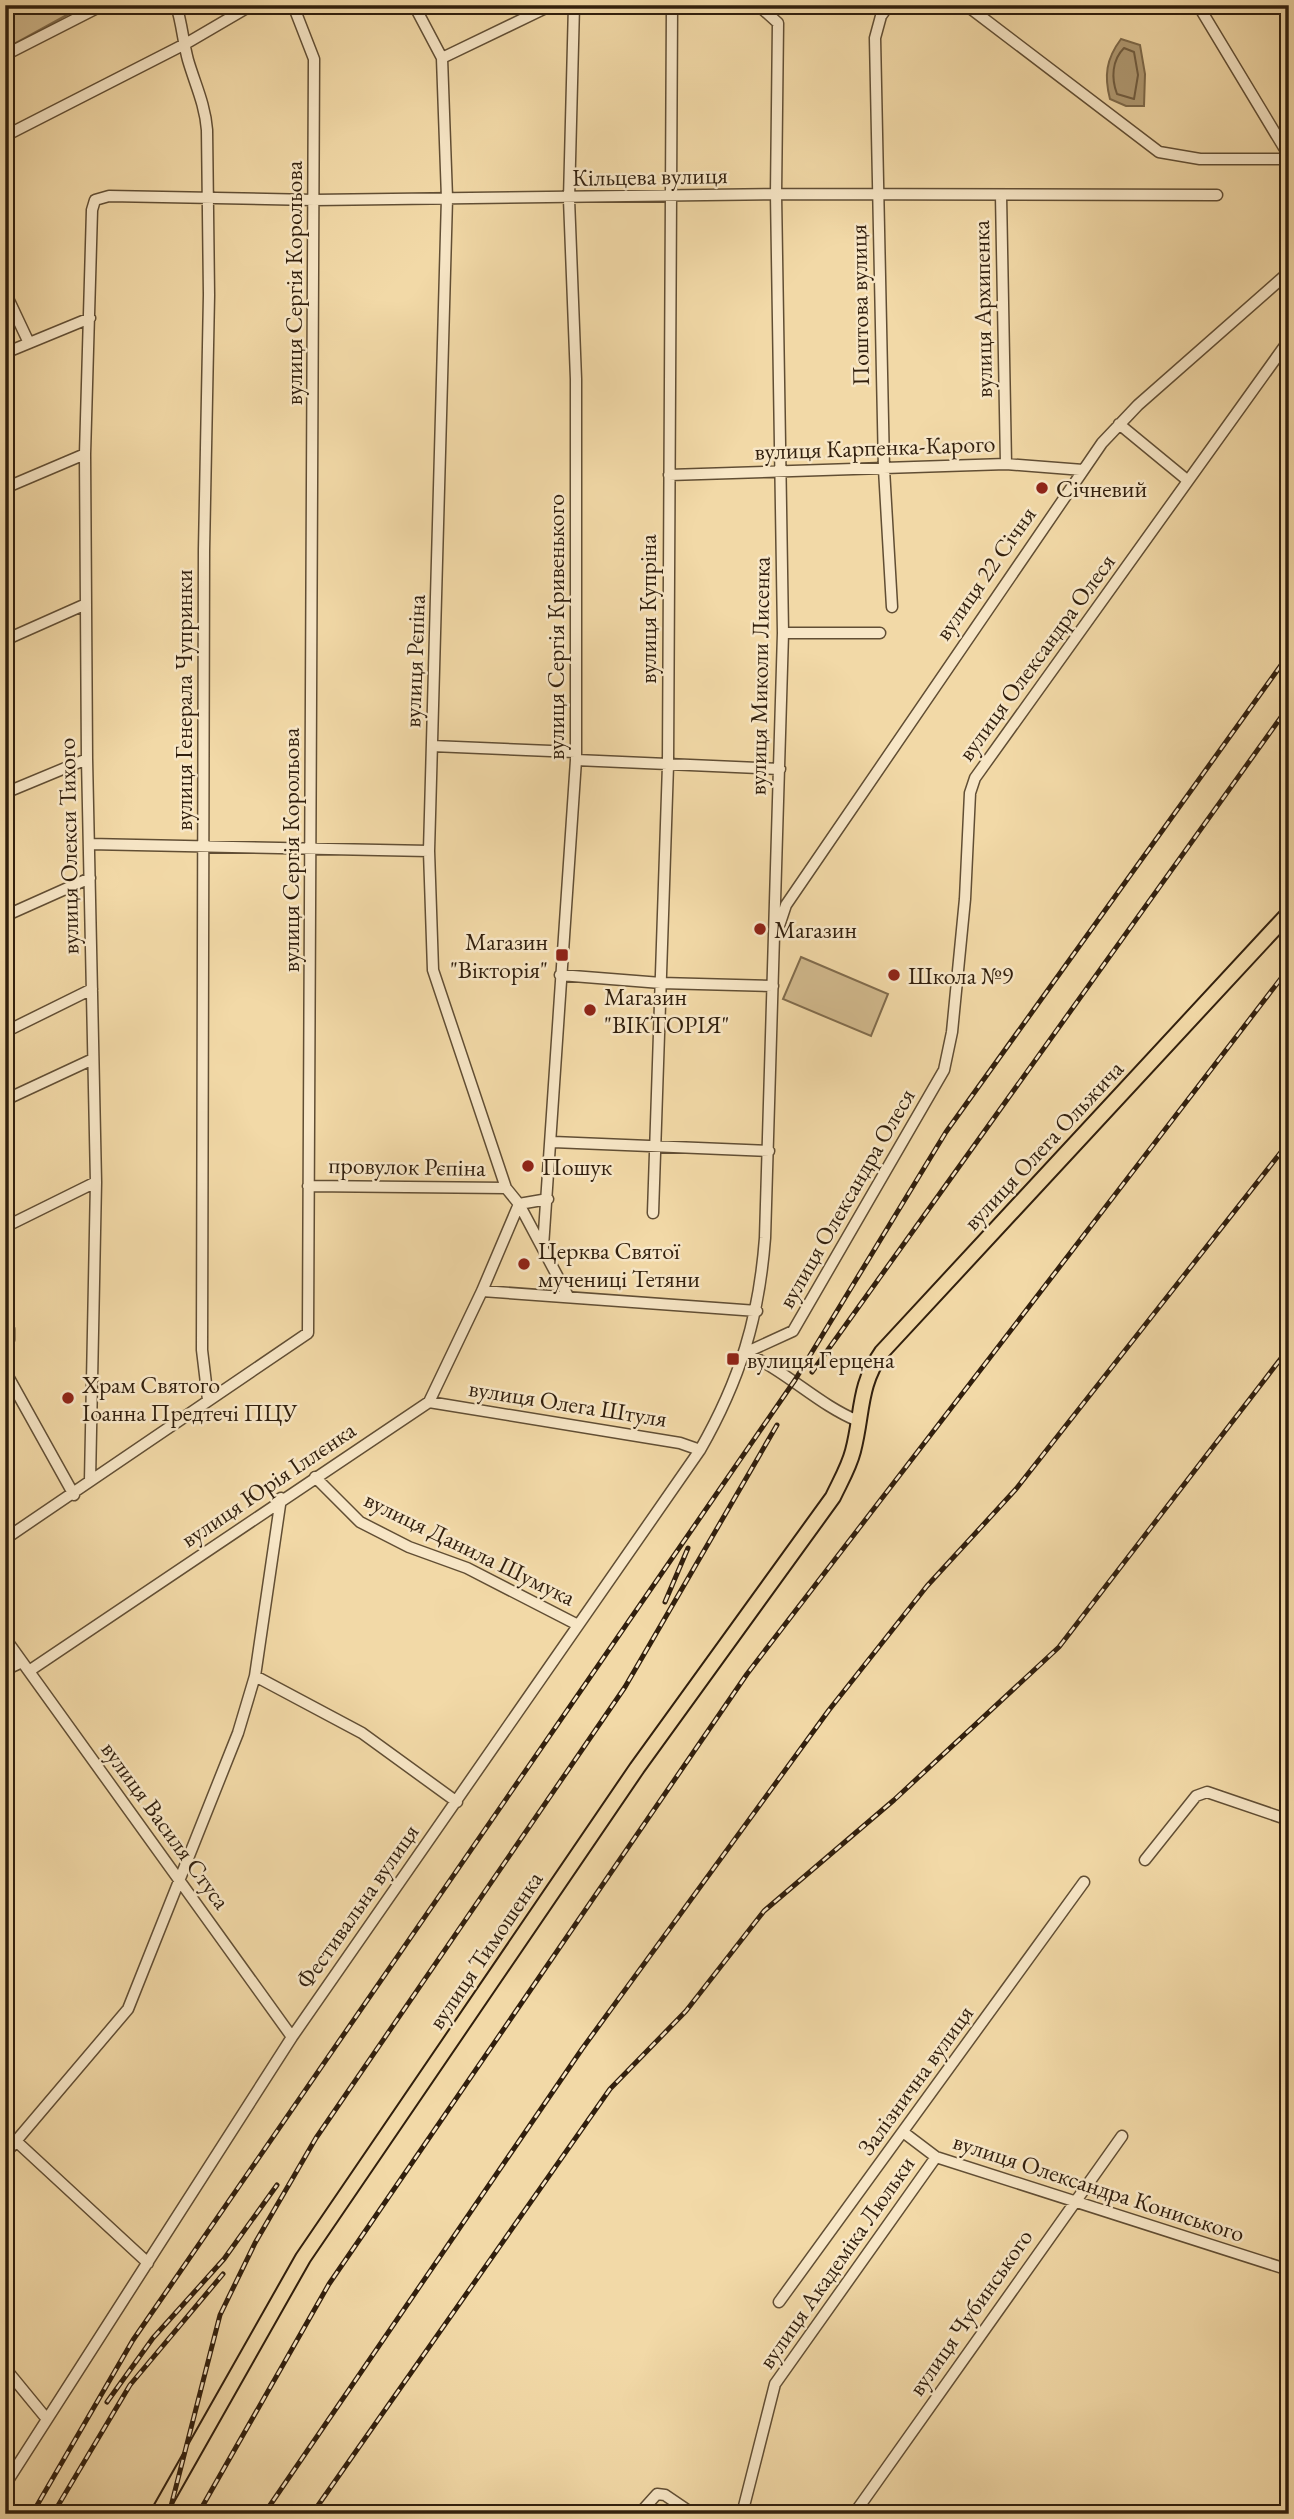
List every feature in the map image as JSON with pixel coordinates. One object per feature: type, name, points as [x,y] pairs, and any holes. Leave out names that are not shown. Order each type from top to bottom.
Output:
[{"type":"highway","name":"вулиця Олега Ольжича","points":[[858,1421],[863,1385],[882,1352],[1289,913]]},
{"type":"highway","name":"вулиця Тимошенка","points":[[158,2514],[303,2258],[636,1768],[818,1520],[846,1471],[858,1421]]},
{"type":"street","points":[[5,55],[103,5]]},
{"type":"street","name":"вулиця Генерала Чупринки","points":[[176,5],[187,43],[187,56],[205,109],[209,295],[204,551],[202,1350],[208,1400]]},
{"type":"street","points":[[5,135],[187,43],[252,5]]},
{"type":"street","name":"вулиця Сергія Корольова","points":[[5,1539],[308,1333],[314,59],[293,5]]},
{"type":"street","name":"вулиця Рєпіна","points":[[414,5],[442,58],[447,198],[429,851],[432,970],[506,1188],[519,1204],[568,1296]]},
{"type":"street","points":[[442,58],[552,5]]},
{"type":"street","name":"вулиця Сергія Кривенького","points":[[543,1247],[553,1142],[560,975],[576,756],[576,393],[569,199],[573,5]]},
{"type":"street","name":"вулиця Купріна","points":[[653,1213],[668,765],[671,5]]},
{"type":"street","name":"вулиця Миколи Лисенка","points":[[746,1353],[757,1311],[765,1238],[783,633],[776,194],[778,23],[758,5]]},
{"type":"street","name":"Поштова вулиця","points":[[889,5],[881,16],[875,38],[884,469],[892,607]]},
{"type":"street","points":[[966,5],[1159,152],[1200,159],[1289,157],[1198,5]]},
{"type":"street","name":"Кільцева вулиця","points":[[92,210],[95,200],[109,196],[314,201],[776,194],[1217,195]]},
{"type":"street","name":"вулиця Архипенка","points":[[1001,195],[1006,464]]},
{"type":"street","name":"вулиця Олекси Тихого","points":[[90,1481],[96,1182],[87,759],[85,454],[92,210]]},
{"type":"street","name":"вулиця 22 Січня","points":[[775,943],[786,905],[1083,470],[1119,425],[1235,317],[1289,272]]},
{"type":"street","points":[[5,292],[29,343]]},
{"type":"street","points":[[5,354],[90,318]]},
{"type":"street","name":"вулиця Олександра Олеся","points":[[746,1353],[793,1331],[944,1070],[954,1019],[965,899],[970,793],[975,778],[1289,340]]},
{"type":"street","points":[[1119,425],[1187,480]]},
{"type":"street","points":[[5,488],[85,454]]},
{"type":"street","name":"вулиця Карпенка-Карого","points":[[669,475],[1006,464],[1083,470]]},
{"type":"street","points":[[5,640],[86,604]]},
{"type":"street","points":[[783,633],[880,633]]},
{"type":"street","points":[[432,746],[668,765],[780,769]]},
{"type":"street","points":[[5,793],[87,759]]},
{"type":"street","points":[[89,844],[429,851]]},
{"type":"street","points":[[5,916],[90,878]]},
{"type":"street","points":[[560,975],[661,983],[773,986]]},
{"type":"street","points":[[5,1032],[92,989]]},
{"type":"street","points":[[5,1100],[93,1059]]},
{"type":"street","points":[[553,1142],[769,1151]]},
{"type":"street","points":[[5,1227],[96,1182]]},
{"type":"street","name":"провулок Рєпіна","points":[[309,1186],[506,1188]]},
{"type":"street","points":[[429,1402],[482,1291],[519,1204],[548,1199]]},
{"type":"street","points":[[482,1291],[757,1311]]},
{"type":"street","points":[[5,1322],[9,1329],[9,1340],[5,1344]]},
{"type":"street","points":[[746,1353],[775,1367],[832,1408],[858,1421]]},
{"type":"street","name":"Фестивальна вулиця","points":[[5,2485],[292,2037],[374,1915],[457,1802],[700,1450],[721,1411],[746,1353]]},
{"type":"street","points":[[5,1371],[74,1494]]},
{"type":"street","name":"вулиця Олега Штуля","points":[[429,1402],[680,1443],[700,1450]]},
{"type":"street","name":"вулиця Юрія Іллєнка","points":[[29,1671],[429,1402]]},
{"type":"street","name":"вулиця Данила Шумука","points":[[315,1477],[360,1522],[409,1547],[467,1568],[578,1625]]},
{"type":"street","points":[[5,2154],[128,2009],[237,1733],[255,1676],[281,1499]]},
{"type":"street","name":"вулиця Василя Стуса","points":[[5,1638],[292,2037]]},
{"type":"street","points":[[5,1670],[22,1662]]},
{"type":"street","points":[[255,1676],[362,1733],[457,1802]]},
{"type":"street","points":[[1145,1860],[1196,1796],[1207,1792],[1289,1820]]},
{"type":"street","name":"Залізнична вулиця","points":[[779,2302],[1084,1882]]},
{"type":"street","points":[[5,1969],[5,1977]]},
{"type":"street","name":"вулиця Олександра Кониського","points":[[903,2132],[936,2157],[1289,2270]]},
{"type":"street","name":"вулиця Чубинського","points":[[854,2514],[1122,2136]]},
{"type":"street","points":[[16,2141],[148,2263]]},
{"type":"street","name":"вулиця Академіка Люльки","points":[[742,2514],[775,2384],[936,2157]]},
{"type":"street","points":[[5,2368],[46,2418]]},
{"type":"street","points":[[639,2514],[657,2494],[665,2494],[693,2514]]},
{"type":"shaded area","points":[[5,5],[85,5],[5,49]]},
{"type":"shaded area","points":[[801,957],[888,994],[871,1036],[783,999]]},
{"type":"water","points":[[1121,39],[1140,45],[1145,74],[1144,106],[1126,106],[1110,99],[1108,68]]},
{"type":"railway","points":[[32,2514],[133,2340],[795,1380],[946,1132],[1289,654]]},
{"type":"railway","points":[[812,1372],[1289,706]]},
{"type":"railway","points":[[198,2514],[329,2284],[747,1674],[1289,968]]},
{"type":"railway","points":[[264,2514],[582,2049],[829,1710],[927,1586],[1016,1489],[1289,1142]]},
{"type":"railway","points":[[312,2514],[610,2089],[686,2011],[764,1911],[894,1800],[1059,1647],[1289,1348]]},
{"type":"railway","points":[[169,2514],[220,2315],[255,2243],[316,2138],[625,1687],[777,1425]]},
{"type":"railway","points":[[665,1602],[688,1548]]},
{"type":"railway","points":[[107,2402],[153,2338],[224,2259],[277,2185]]},
{"type":"railway","points":[[53,2514],[130,2385],[223,2274]]},
{"type":"place","name":"Січневий","points":[[1042,488]]},
{"type":"place","name":"Магазин","points":[[760,929]]},
{"type":"place","name":"Магазин \"Вікторія\"","points":[[562,955]]},
{"type":"place","name":"Школа №9","points":[[894,975]]},
{"type":"place","name":"Магазин \"ВІКТОРІЯ\"","points":[[590,1010]]},
{"type":"place","name":"Пошук","points":[[528,1166]]},
{"type":"place","name":"Церква Святої мучениці Тетяни","points":[[524,1264]]},
{"type":"place","name":"вулиця Герцена","points":[[733,1359]]},
{"type":"place","name":"Храм Святого Іоанна Предтечі ПЦУ","points":[[68,1398]]}]
